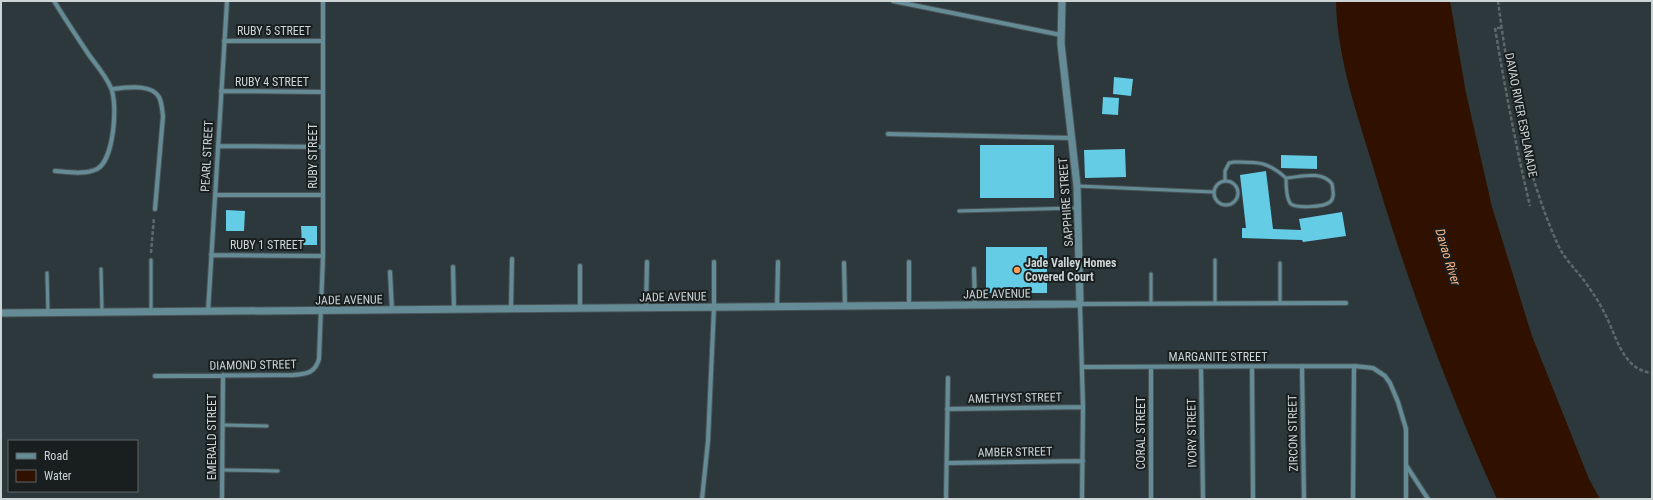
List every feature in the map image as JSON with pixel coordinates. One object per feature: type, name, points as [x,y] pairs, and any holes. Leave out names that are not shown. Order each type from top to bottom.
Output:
[{"type":"street","points":[[54,1],[112,89],[114,101],[113,131],[110,149],[103,165],[96,170],[82,172],[55,171]]},
{"type":"street","name":"PEARL STREET","points":[[208,312],[227,1]]},
{"type":"street","name":"RUBY STREET","points":[[320,311],[323,256],[323,1]]},
{"type":"street","points":[[893,1],[1061,36]]},
{"type":"street","name":"SAPPHIRE STREET","points":[[1062,1],[1061,36],[1079,208],[1080,304],[1084,407],[1082,499]]},
{"type":"street","name":"RUBY 5 STREET","points":[[224,41],[323,41]]},
{"type":"street","points":[[112,89],[134,87],[143,88],[152,91],[160,100],[163,116],[155,209]]},
{"type":"street","name":"RUBY 4 STREET","points":[[221,91],[323,92]]},
{"type":"street","points":[[888,134],[1072,138]]},
{"type":"street","points":[[218,146],[323,147]]},
{"type":"street","points":[[215,195],[323,195]]},
{"type":"street","name":"RUBY 1 STREET","points":[[211,255],[323,256]]},
{"type":"street","points":[[511,309],[512,259]]},
{"type":"street","points":[[646,308],[647,262]]},
{"type":"street","points":[[702,499],[708,441],[714,307],[714,262]]},
{"type":"street","points":[[777,307],[778,262]]},
{"type":"street","points":[[909,262],[909,305]]},
{"type":"street","points":[[844,263],[845,306]]},
{"type":"street","points":[[580,266],[580,308]]},
{"type":"street","points":[[452,267],[454,310]]},
{"type":"street","points":[[974,268],[975,305]]},
{"type":"street","points":[[390,272],[392,310]]},
{"type":"street","name":"JADE AVENUE","points":[[1,314],[909,305],[1346,303]]},
{"type":"street","name":"DIAMOND STREET","points":[[155,376],[307,374],[314,370],[319,359],[320,311]]},
{"type":"street","name":"ZIRCON STREET","points":[[1302,366],[1304,499]]},
{"type":"street","points":[[1353,499],[1354,366]]},
{"type":"street","name":"MARGANITE STREET","points":[[1083,367],[1354,366],[1373,368],[1385,376],[1390,383],[1398,402],[1406,429],[1406,499]]},
{"type":"street","name":"CORAL STREET","points":[[1151,367],[1151,499]]},
{"type":"street","name":"IVORY STREET","points":[[1201,367],[1203,499]]},
{"type":"street","points":[[1252,367],[1253,499]]},
{"type":"street","name":"EMERALD STREET","points":[[222,499],[223,375]]},
{"type":"street","points":[[946,499],[948,378]]},
{"type":"street","name":"AMETHYST STREET","points":[[948,409],[1084,407]]},
{"type":"street","name":"AMBER STREET","points":[[947,463],[1083,461]]},
{"type":"street","points":[[1406,464],[1428,499]]},
{"type":"lane","points":[[1225,180],[1226,167],[1229,163],[1262,162],[1275,169],[1286,178],[1318,175],[1324,176],[1332,184],[1332,198],[1330,202],[1325,204],[1298,207],[1292,205],[1288,199],[1286,178]]},
{"type":"lane","points":[[1225,180],[1230,181],[1237,187],[1238,196],[1233,203],[1224,205],[1214,196],[1213,192],[1217,184],[1225,180]]},
{"type":"lane","points":[[1077,186],[1213,192]]},
{"type":"lane","points":[[959,211],[1079,208]]},
{"type":"lane","points":[[150,260],[151,312]]},
{"type":"lane","points":[[1215,260],[1215,303]]},
{"type":"lane","points":[[1280,263],[1280,303]]},
{"type":"lane","points":[[101,269],[102,313]]},
{"type":"lane","points":[[47,273],[48,313]]},
{"type":"lane","points":[[1151,274],[1151,304]]},
{"type":"lane","points":[[222,425],[267,426]]},
{"type":"lane","points":[[222,470],[278,471]]},
{"type":"path","points":[[1498,1],[1501,28],[1512,88],[1526,149],[1535,183],[1558,246],[1568,262],[1590,288],[1605,314],[1616,341],[1626,357],[1636,367],[1652,373]]},
{"type":"path","name":"DAVAO RIVER ESPLANADE","points":[[1501,28],[1495,28],[1515,144],[1530,206]]},
{"type":"path","points":[[150,260],[155,209]]},
{"type":"water","name":"Davao River","points":[[1336,1],[1450,1],[1466,93],[1492,207],[1532,336],[1589,479],[1600,499],[1497,499],[1444,374],[1384,203],[1359,121],[1343,61],[1337,21]]},
{"type":"building","points":[[1114,77],[1133,79],[1131,96],[1113,94]]},
{"type":"building","points":[[1103,97],[1119,98],[1118,115],[1102,114]]},
{"type":"building","points":[[980,145],[1054,145],[1054,198],[980,198]]},
{"type":"building","points":[[1125,149],[1126,177],[1085,178],[1084,150]]},
{"type":"building","points":[[1281,155],[1317,156],[1317,169],[1281,168]]},
{"type":"building","points":[[1266,171],[1273,229],[1301,230],[1299,219],[1342,212],[1346,236],[1303,242],[1302,240],[1242,238],[1242,228],[1246,228],[1240,175]]},
{"type":"building","points":[[226,210],[245,211],[244,231],[226,231]]},
{"type":"building","points":[[301,226],[317,226],[317,245],[302,245]]},
{"type":"building","name":"Jade Valley Homes Covered Court","points":[[986,247],[1047,247],[1047,293],[986,293]]},
{"type":"place","name":"Jade Valley Homes Covered Court","points":[[1017,270]]}]
